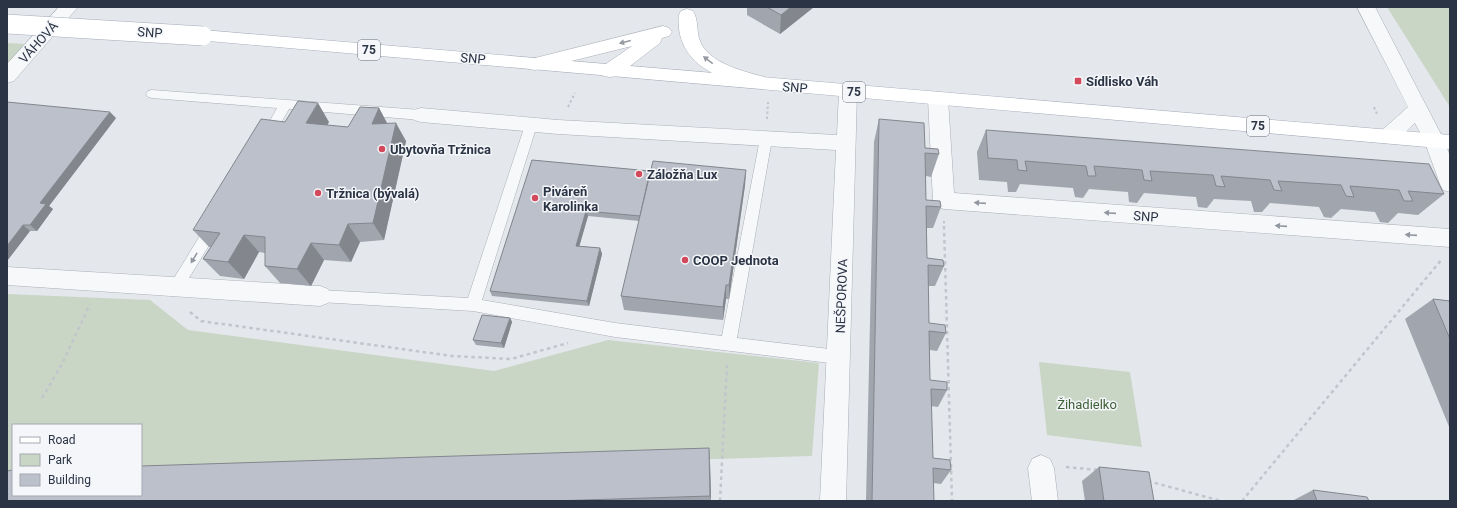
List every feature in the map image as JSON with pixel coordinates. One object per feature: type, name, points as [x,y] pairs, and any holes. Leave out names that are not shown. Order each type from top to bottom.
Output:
[{"type":"main road","points":[[610,71],[692,11]]},
{"type":"main road","points":[[692,11],[688,34],[694,48],[710,62],[732,75],[769,85]]},
{"type":"main road","name":"SNP","points":[[7,24],[203,36],[848,92],[1442,141]]},
{"type":"main road","points":[[535,64],[663,32]]},
{"type":"street","name":"VÁHOVÁ","points":[[7,76],[69,7]]},
{"type":"street","points":[[1366,7],[1418,109],[1442,141],[1450,184]]},
{"type":"street","name":"NEŠPOROVA","points":[[833,501],[848,92]]},
{"type":"street","points":[[938,99],[944,201]]},
{"type":"street","points":[[1387,137],[1418,109]]},
{"type":"street","points":[[421,115],[531,125],[766,140],[847,143]]},
{"type":"street","name":"SNP","points":[[944,201],[1449,246]]},
{"type":"street","points":[[7,276],[320,296]]},
{"type":"street","points":[[1041,468],[1045,501]]},
{"type":"lane","points":[[152,94],[421,115]]},
{"type":"lane","points":[[262,145],[286,104]]},
{"type":"lane","points":[[473,306],[531,125]]},
{"type":"lane","points":[[728,344],[766,140]]},
{"type":"lane","points":[[176,287],[221,212]]},
{"type":"lane","points":[[320,296],[473,306],[615,330],[838,357]]},
{"type":"path","points":[[1374,107],[1377,114]]},
{"type":"path","points":[[944,201],[952,501]]},
{"type":"path","points":[[1242,501],[1449,246]]},
{"type":"path","points":[[42,398],[62,364],[100,282]]},
{"type":"path","points":[[189,311],[201,321],[452,356],[511,359],[570,343]]},
{"type":"path","points":[[720,501],[728,344]]},
{"type":"path","points":[[1041,468],[1068,467],[1107,472]]},
{"type":"path","points":[[1146,481],[1221,501]]},
{"type":"green space","points":[[1387,7],[1450,7],[1450,107]]},
{"type":"green space","points":[[7,43],[27,44],[7,64]]},
{"type":"green space","points":[[7,294],[150,300],[188,330],[494,371],[608,340],[819,363],[812,456],[142,477],[142,424],[12,424],[12,481],[7,481]]},
{"type":"green space","name":"Žihadielko","points":[[1039,362],[1130,372],[1142,447],[1047,435]]},
{"type":"building","points":[[767,7],[791,7],[781,15]]},
{"type":"building","name":"Tržnica (bývalá)","points":[[298,101],[318,103],[306,123],[348,127],[360,107],[379,108],[372,124],[396,123],[373,223],[348,224],[339,245],[311,243],[297,269],[265,266],[265,237],[244,235],[228,262],[203,259],[220,233],[193,230],[261,119],[285,122]]},
{"type":"building","points":[[7,102],[110,112],[40,203],[46,204],[30,225],[23,225],[7,246]]},
{"type":"building","points":[[879,119],[924,123],[925,148],[938,149],[939,154],[925,153],[926,200],[940,201],[941,207],[926,206],[927,258],[943,260],[944,266],[928,265],[929,323],[945,325],[946,333],[929,331],[930,380],[947,382],[947,390],[931,389],[933,458],[950,460],[951,470],[933,468],[934,501],[872,501]]},
{"type":"building","points":[[986,130],[1429,164],[1444,194],[1408,191],[1413,201],[1404,201],[1399,190],[1350,186],[1354,197],[1346,196],[1341,185],[1278,181],[1282,191],[1274,190],[1270,180],[1221,176],[1225,187],[1216,186],[1213,175],[1150,171],[1152,181],[1144,180],[1142,170],[1094,166],[1096,176],[1088,176],[1086,166],[1025,161],[1027,171],[1018,170],[1017,160],[988,158]]},
{"type":"building","points":[[532,160],[650,171],[640,216],[586,211],[576,246],[600,248],[587,301],[490,291]]},
{"type":"building","name":"COOP Jednota","points":[[653,161],[746,170],[729,285],[726,285],[723,307],[621,296]]},
{"type":"building","points":[[1433,299],[1450,301],[1450,339]]},
{"type":"building","points":[[482,315],[510,318],[501,343],[473,340]]},
{"type":"building","points":[[709,448],[710,496],[552,501],[7,501],[7,471],[12,470],[12,496],[142,496],[142,466]]},
{"type":"building","points":[[1099,467],[1149,472],[1154,501],[1104,501]]},
{"type":"building","points":[[1313,490],[1367,497],[1369,501],[1317,501]]},
{"type":"place","name":"Sídlisko Váh","points":[[1078,81]]},
{"type":"place","name":"Ubytovňa Tržnica","points":[[382,149]]},
{"type":"place","name":"Záložňa Lux","points":[[639,174]]},
{"type":"place","name":"Tržnica (bývalá)","points":[[318,193]]},
{"type":"place","name":"Piváreň Karolinka","points":[[535,198]]},
{"type":"place","name":"COOP Jednota","points":[[685,260]]}]
